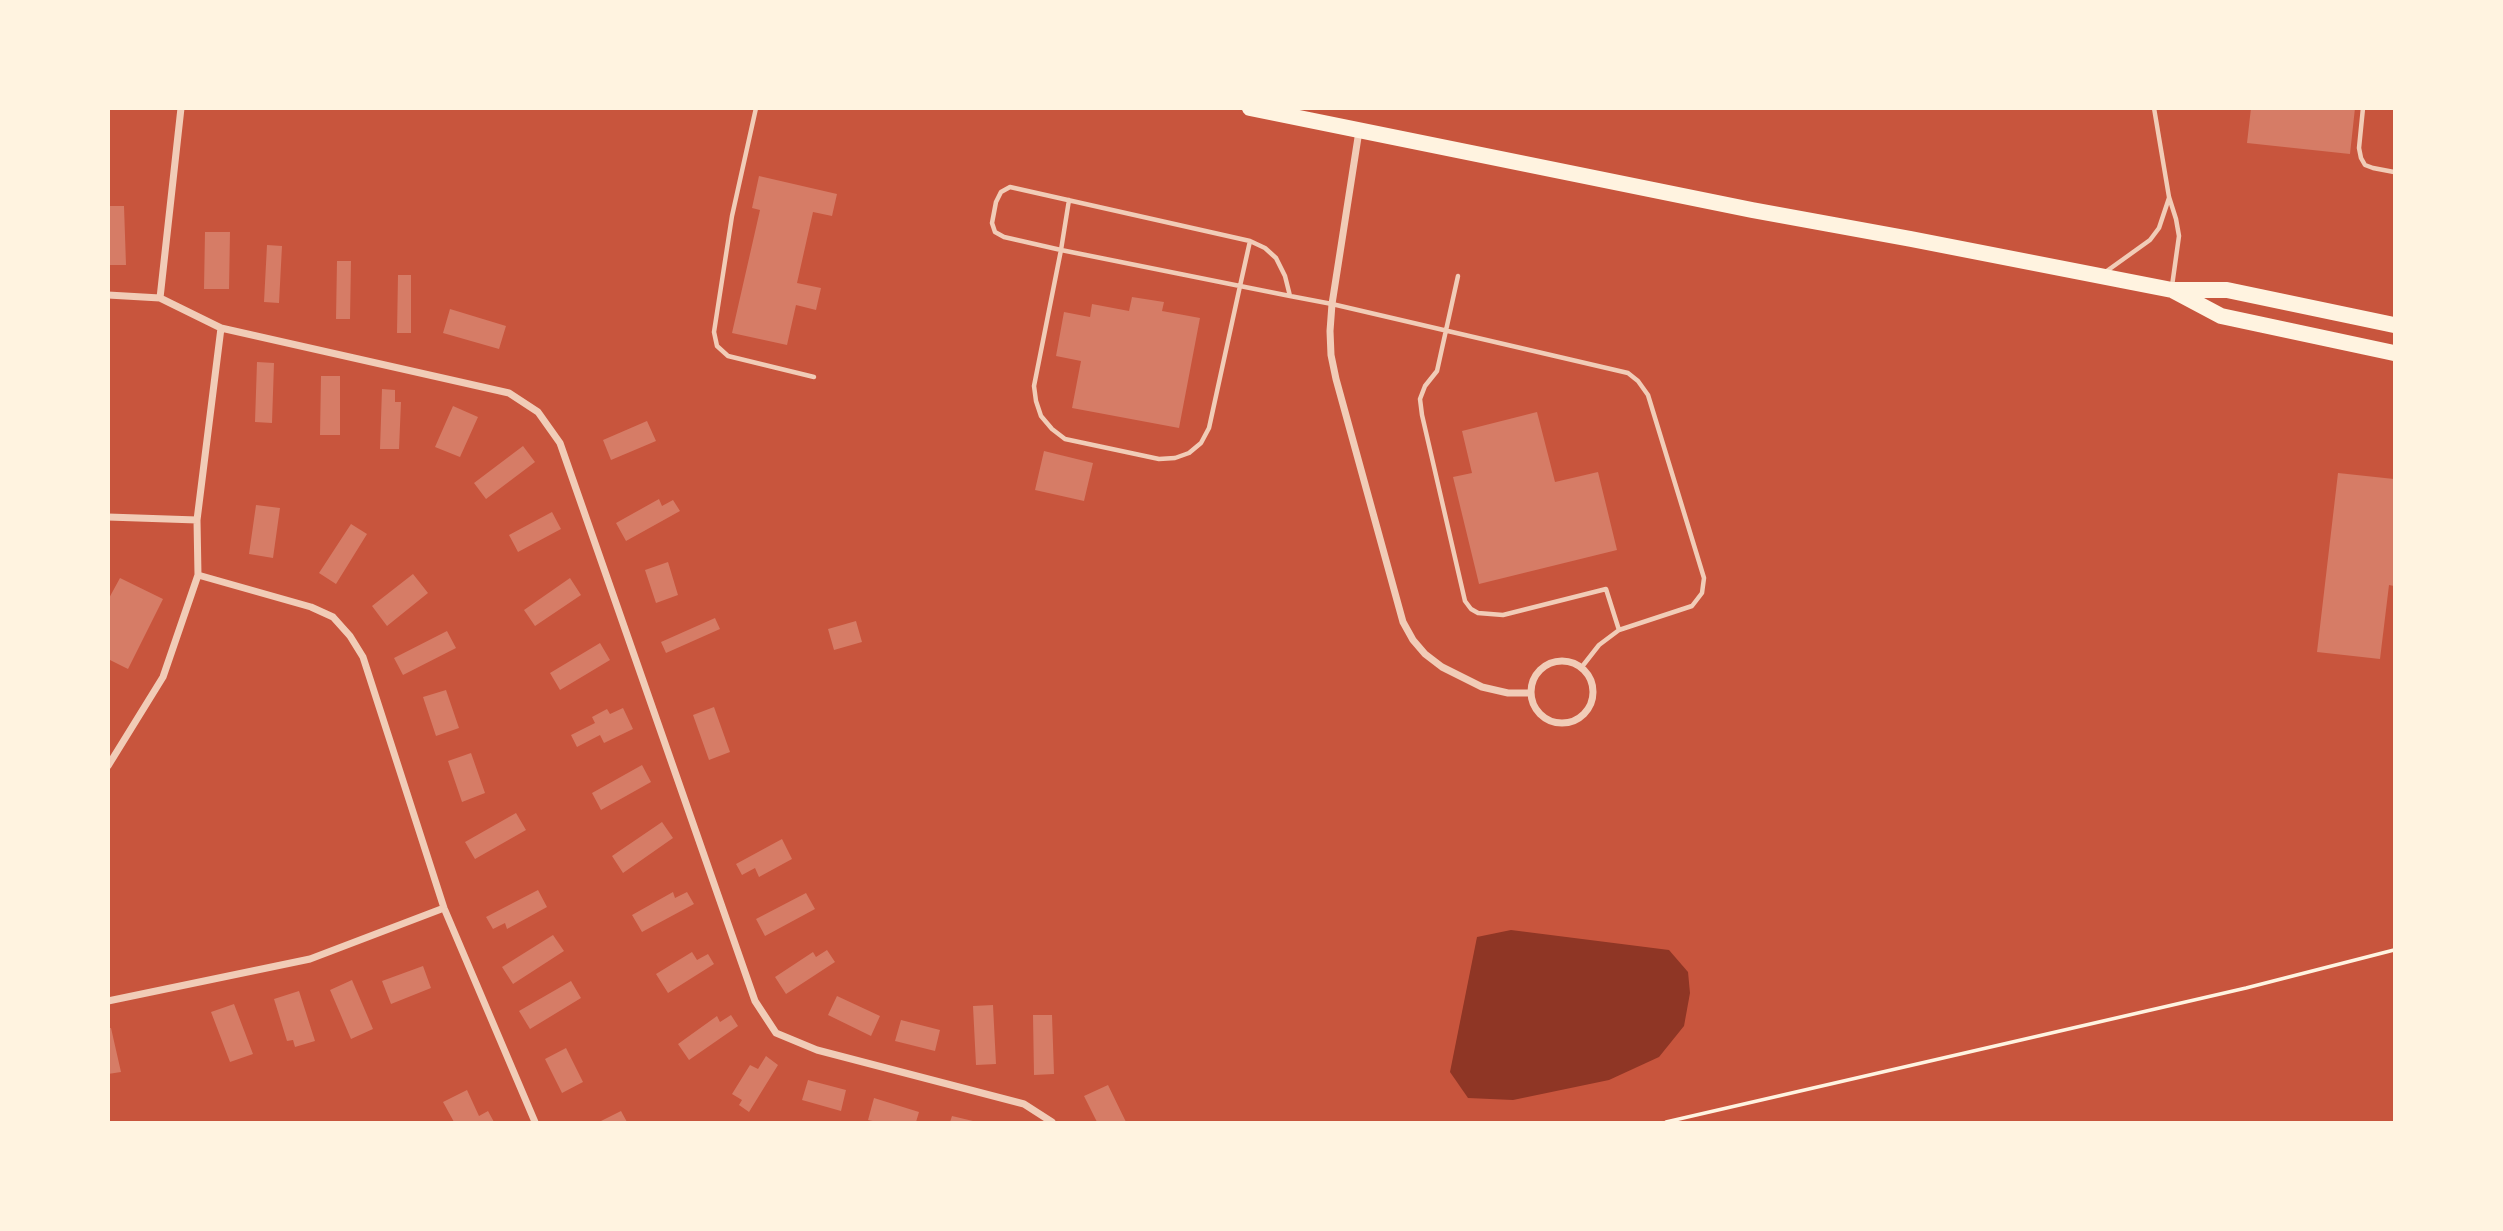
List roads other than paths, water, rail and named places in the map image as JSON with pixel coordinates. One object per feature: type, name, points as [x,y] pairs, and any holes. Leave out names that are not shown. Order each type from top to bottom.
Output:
[{"type":"highway","points":[[1250,108],[1752,210],[2172,290],[2227,290],[2395,325]]},
{"type":"highway","points":[[2172,290],[2221,316],[2395,354]]},
{"type":"street","points":[[160,298],[181,108]]},
{"type":"street","points":[[1359,131],[1329,331],[1336,379],[1404,622],[1413,640],[1442,667],[1482,687],[1531,694]]},
{"type":"street","points":[[108,295],[160,298],[221,328],[509,393],[538,412],[560,443],[755,1000],[776,1033],[817,1050],[1024,1104],[1052,1122]]},
{"type":"street","points":[[108,766],[163,677],[198,576],[197,520],[221,328]]},
{"type":"street","points":[[108,517],[197,520]]},
{"type":"street","points":[[198,576],[311,607],[333,617],[350,636],[363,657],[444,908],[535,1122]]},
{"type":"street","points":[[1561,661],[1581,668],[1592,681],[1593,700],[1582,717],[1573,721],[1554,722],[1545,718],[1533,703],[1531,694],[1536,675],[1552,663],[1561,661]]},
{"type":"street","points":[[108,1001],[310,959],[444,908]]},
{"type":"lane","points":[[757,108],[732,216],[714,332],[717,346],[728,355],[814,377]]},
{"type":"lane","points":[[2154,108],[2169,197],[2179,236],[2172,290]]},
{"type":"lane","points":[[2363,108],[2358,148],[2361,158],[2365,165],[2395,172]]},
{"type":"lane","points":[[1290,296],[1285,276],[1276,258],[1265,248],[1250,241],[1010,187],[1002,192],[996,202],[992,223],[995,232],[1004,237],[1061,250],[1290,296],[1332,304],[1628,373],[1648,395],[1704,578],[1702,593],[1692,606],[1619,630],[1599,645],[1581,668]]},
{"type":"lane","points":[[2100,275],[2150,240],[2159,228],[2169,197]]},
{"type":"lane","points":[[1069,200],[1034,386],[1041,416],[1065,439],[1159,459],[1175,458],[1189,453],[1200,443],[1209,428],[1250,241]]},
{"type":"lane","points":[[1458,276],[1437,371],[1425,386],[1420,399],[1465,601],[1471,609],[1479,613],[1503,615],[1606,589],[1619,630]]}]
